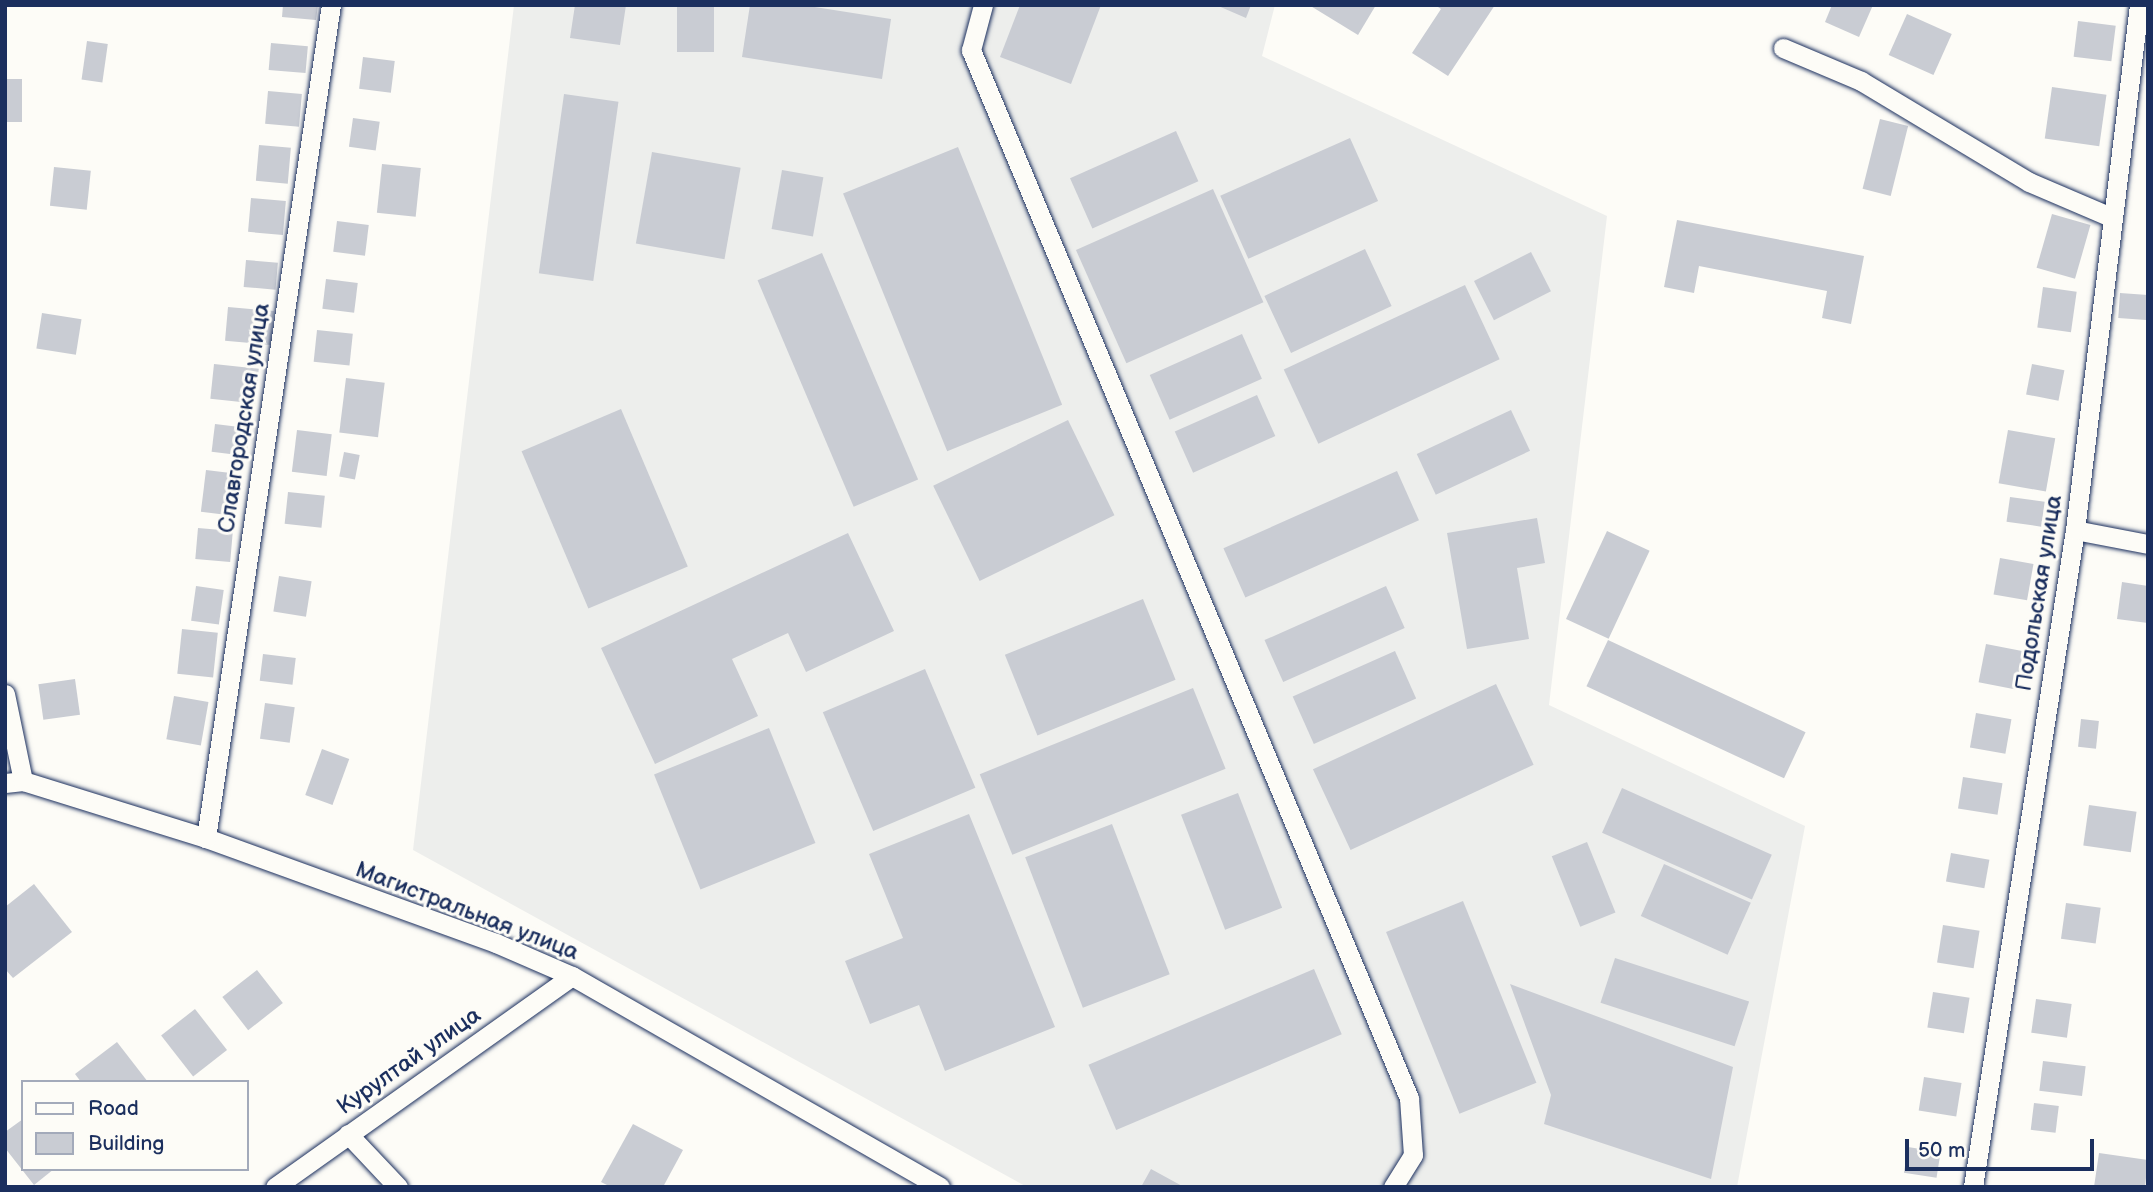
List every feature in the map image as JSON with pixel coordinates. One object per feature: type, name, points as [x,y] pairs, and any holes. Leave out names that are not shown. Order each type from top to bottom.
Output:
[{"type":"street","name":"Славгородская улица","points":[[206,838],[331,5]]},
{"type":"street","points":[[983,5],[971,50],[1409,1098],[1413,1156],[1393,1187]]},
{"type":"street","name":"Подольская улица","points":[[1973,1187],[2075,530],[2140,5]]},
{"type":"street","points":[[1783,48],[1861,81],[2029,182],[2113,218]]},
{"type":"street","points":[[2075,530],[2148,544]]},
{"type":"street","points":[[5,694],[14,782]]},
{"type":"street","name":"Магистральная улица","points":[[14,782],[206,838],[496,943],[572,976],[940,1187]]},
{"type":"street","name":"Курултай улица","points":[[275,1187],[572,976]]},
{"type":"street","points":[[348,1134],[398,1187]]},
{"type":"shaded area","points":[[514,5],[1275,5],[1262,56],[1607,216],[1549,705],[1805,826],[1737,1187],[1027,1187],[413,850]]},
{"type":"building","points":[[283,5],[318,5],[316,20],[282,17]]},
{"type":"building","points":[[575,5],[626,5],[620,45],[570,38]]},
{"type":"building","points":[[677,5],[714,5],[714,52],[677,52]]},
{"type":"building","points":[[750,5],[802,5],[891,19],[882,79],[742,57]]},
{"type":"building","points":[[1020,5],[1101,5],[1071,84],[1000,57]]},
{"type":"building","points":[[1216,5],[1251,5],[1246,18]]},
{"type":"building","points":[[1309,5],[1376,5],[1358,35]]},
{"type":"building","points":[[1435,5],[1495,5],[1448,76],[1412,53],[1441,9]]},
{"type":"building","points":[[1832,5],[1873,5],[1859,37],[1825,22]]},
{"type":"building","points":[[1907,14],[1952,34],[1933,75],[1889,55]]},
{"type":"building","points":[[2078,21],[2116,26],[2111,61],[2074,57]]},
{"type":"building","points":[[87,41],[108,44],[102,83],[82,80]]},
{"type":"building","points":[[271,43],[308,46],[306,73],[269,70]]},
{"type":"building","points":[[363,57],[395,61],[391,93],[359,89]]},
{"type":"building","points":[[5,79],[22,79],[22,122],[5,122]]},
{"type":"building","points":[[2052,87],[2106,95],[2099,146],[2045,138]]},
{"type":"building","points":[[268,91],[302,94],[299,127],[265,124]]},
{"type":"building","points":[[564,94],[618,102],[593,281],[539,273]]},
{"type":"building","points":[[353,118],[380,122],[376,150],[349,147]]},
{"type":"building","points":[[1880,119],[1908,126],[1891,196],[1863,189]]},
{"type":"building","points":[[1176,131],[1198,181],[1092,228],[1070,178]]},
{"type":"building","points":[[1350,138],[1378,201],[1248,259],[1220,196]]},
{"type":"building","points":[[259,145],[291,148],[288,184],[256,181]]},
{"type":"building","points":[[958,147],[1062,405],[947,451],[843,193]]},
{"type":"building","points":[[652,152],[741,168],[724,259],[636,244]]},
{"type":"building","points":[[382,164],[421,168],[416,217],[377,213]]},
{"type":"building","points":[[54,167],[91,171],[87,210],[50,206]]},
{"type":"building","points":[[782,170],[823,177],[813,236],[772,229]]},
{"type":"building","points":[[1213,189],[1263,302],[1126,363],[1076,250]]},
{"type":"building","points":[[251,198],[286,201],[283,235],[248,232]]},
{"type":"building","points":[[2052,214],[2090,225],[2075,279],[2037,268]]},
{"type":"building","points":[[1677,220],[1864,256],[1851,324],[1822,318],[1827,291],[1699,266],[1694,293],[1664,287]]},
{"type":"building","points":[[337,221],[369,225],[365,256],[333,252]]},
{"type":"building","points":[[1365,249],[1392,306],[1291,353],[1264,296]]},
{"type":"building","points":[[1531,252],[1551,291],[1494,320],[1474,281]]},
{"type":"building","points":[[822,253],[918,479],[854,507],[758,280]]},
{"type":"building","points":[[246,260],[278,263],[276,290],[244,287]]},
{"type":"building","points":[[326,279],[358,283],[354,313],[322,309]]},
{"type":"building","points":[[1465,285],[1500,359],[1318,444],[1284,370]]},
{"type":"building","points":[[2043,287],[2077,292],[2071,332],[2037,328]]},
{"type":"building","points":[[2120,293],[2148,295],[2146,320],[2118,318]]},
{"type":"building","points":[[228,307],[274,311],[271,345],[225,341]]},
{"type":"building","points":[[42,313],[82,319],[76,355],[36,349]]},
{"type":"building","points":[[317,330],[353,334],[349,366],[314,362]]},
{"type":"building","points":[[1242,334],[1262,379],[1170,420],[1150,375]]},
{"type":"building","points":[[214,364],[259,369],[255,404],[210,399]]},
{"type":"building","points":[[2032,364],[2064,370],[2058,401],[2026,394]]},
{"type":"building","points":[[346,378],[385,383],[378,437],[339,433]]},
{"type":"building","points":[[1257,395],[1275,436],[1193,473],[1175,432]]},
{"type":"building","points":[[621,409],[688,566],[588,609],[522,451]]},
{"type":"building","points":[[1511,410],[1530,451],[1436,495],[1417,454]]},
{"type":"building","points":[[1068,420],[1114,515],[980,581],[933,486]]},
{"type":"building","points":[[215,424],[250,428],[246,456],[212,452]]},
{"type":"building","points":[[297,430],[332,434],[327,476],[292,472]]},
{"type":"building","points":[[2008,430],[2055,438],[2046,492],[1999,483]]},
{"type":"building","points":[[344,452],[360,455],[355,480],[339,477]]},
{"type":"building","points":[[206,470],[241,474],[236,516],[201,512]]},
{"type":"building","points":[[1397,471],[1419,520],[1245,598],[1223,548]]},
{"type":"building","points":[[288,492],[325,496],[321,528],[285,524]]},
{"type":"building","points":[[2010,497],[2045,502],[2041,527],[2007,522]]},
{"type":"building","points":[[1537,518],[1545,563],[1517,568],[1529,639],[1467,649],[1447,533]]},
{"type":"building","points":[[198,528],[233,531],[230,562],[195,559]]},
{"type":"building","points":[[1607,531],[1650,551],[1609,639],[1566,619]]},
{"type":"building","points":[[848,533],[894,631],[806,672],[788,633],[732,659],[758,716],[655,764],[601,648]]},
{"type":"building","points":[[2000,558],[2033,564],[2027,600],[1994,594]]},
{"type":"building","points":[[279,576],[312,581],[306,617],[273,612]]},
{"type":"building","points":[[2122,582],[2148,586],[2148,623],[2117,619]]},
{"type":"building","points":[[196,586],[224,590],[219,625],[191,621]]},
{"type":"building","points":[[1386,586],[1405,628],[1283,682],[1264,640]]},
{"type":"building","points":[[1143,599],[1176,680],[1037,735],[1005,655]]},
{"type":"building","points":[[182,629],[218,633],[213,678],[177,674]]},
{"type":"building","points":[[1608,640],[1806,732],[1784,778],[1586,686]]},
{"type":"building","points":[[1986,644],[2023,651],[2016,690],[1979,682]]},
{"type":"building","points":[[1395,651],[1416,699],[1314,744],[1293,697]]},
{"type":"building","points":[[263,654],[296,658],[292,685],[260,681]]},
{"type":"building","points":[[925,669],[975,788],[873,831],[823,712]]},
{"type":"building","points":[[75,679],[80,715],[43,720],[38,684]]},
{"type":"building","points":[[1496,684],[1534,765],[1351,850],[1313,769]]},
{"type":"building","points":[[1193,688],[1226,769],[1012,855],[980,774]]},
{"type":"building","points":[[174,696],[208,702],[201,745],[166,739]]},
{"type":"building","points":[[265,703],[295,707],[290,743],[260,739]]},
{"type":"building","points":[[1976,713],[2011,719],[2005,754],[1970,747]]},
{"type":"building","points":[[2081,719],[2099,721],[2096,749],[2078,747]]},
{"type":"building","points":[[769,728],[815,843],[700,889],[654,774]]},
{"type":"building","points":[[322,749],[349,759],[332,805],[305,795]]},
{"type":"building","points":[[1963,777],[2003,783],[1998,815],[1958,809]]},
{"type":"building","points":[[1622,788],[1772,855],[1752,899],[1602,833]]},
{"type":"building","points":[[1238,793],[1282,908],[1225,930],[1181,815]]},
{"type":"building","points":[[2089,805],[2137,812],[2131,852],[2083,846]]},
{"type":"building","points":[[969,814],[1055,1027],[945,1071],[919,1005],[870,1024],[845,961],[903,938],[869,854]]},
{"type":"building","points":[[1112,824],[1170,974],[1083,1008],[1025,857]]},
{"type":"building","points":[[1587,842],[1615,912],[1580,927],[1552,856]]},
{"type":"building","points":[[1951,853],[1989,860],[1984,888],[1946,882]]},
{"type":"building","points":[[1664,864],[1751,903],[1728,955],[1641,916]]},
{"type":"building","points":[[34,884],[72,932],[13,978],[5,969],[5,907]]},
{"type":"building","points":[[1463,901],[1536,1083],[1459,1114],[1386,932]]},
{"type":"building","points":[[2066,903],[2101,908],[2096,944],[2061,939]]},
{"type":"building","points":[[1943,925],[1980,931],[1974,968],[1937,963]]},
{"type":"building","points":[[1615,958],[1749,1002],[1735,1046],[1600,1003]]},
{"type":"building","points":[[1314,969],[1342,1034],[1116,1130],[1088,1065]]},
{"type":"building","points":[[257,970],[283,1003],[248,1030],[222,997]]},
{"type":"building","points":[[1510,984],[1733,1067],[1711,1179],[1544,1124],[1551,1095]]},
{"type":"building","points":[[1933,992],[1970,998],[1964,1033],[1927,1028]]},
{"type":"building","points":[[2036,999],[2072,1004],[2067,1038],[2031,1033]]},
{"type":"building","points":[[195,1009],[227,1050],[193,1076],[161,1035]]},
{"type":"building","points":[[117,1042],[146,1080],[80,1080],[75,1074]]},
{"type":"building","points":[[2043,1061],[2086,1066],[2082,1096],[2039,1091]]},
{"type":"building","points":[[1924,1077],[1962,1083],[1956,1117],[1919,1111]]},
{"type":"building","points":[[2034,1103],[2059,1106],[2056,1133],[2031,1130]]},
{"type":"building","points":[[21,1120],[21,1168],[5,1148],[5,1132]]},
{"type":"building","points":[[633,1124],[683,1150],[663,1187],[611,1187],[601,1182]]},
{"type":"building","points":[[1908,1147],[1941,1152],[1937,1178],[1904,1173]]},
{"type":"building","points":[[2099,1153],[2148,1160],[2145,1187],[2094,1187]]},
{"type":"building","points":[[1151,1169],[1184,1187],[1141,1187]]},
{"type":"building","points":[[23,1171],[52,1171],[34,1185]]}]
